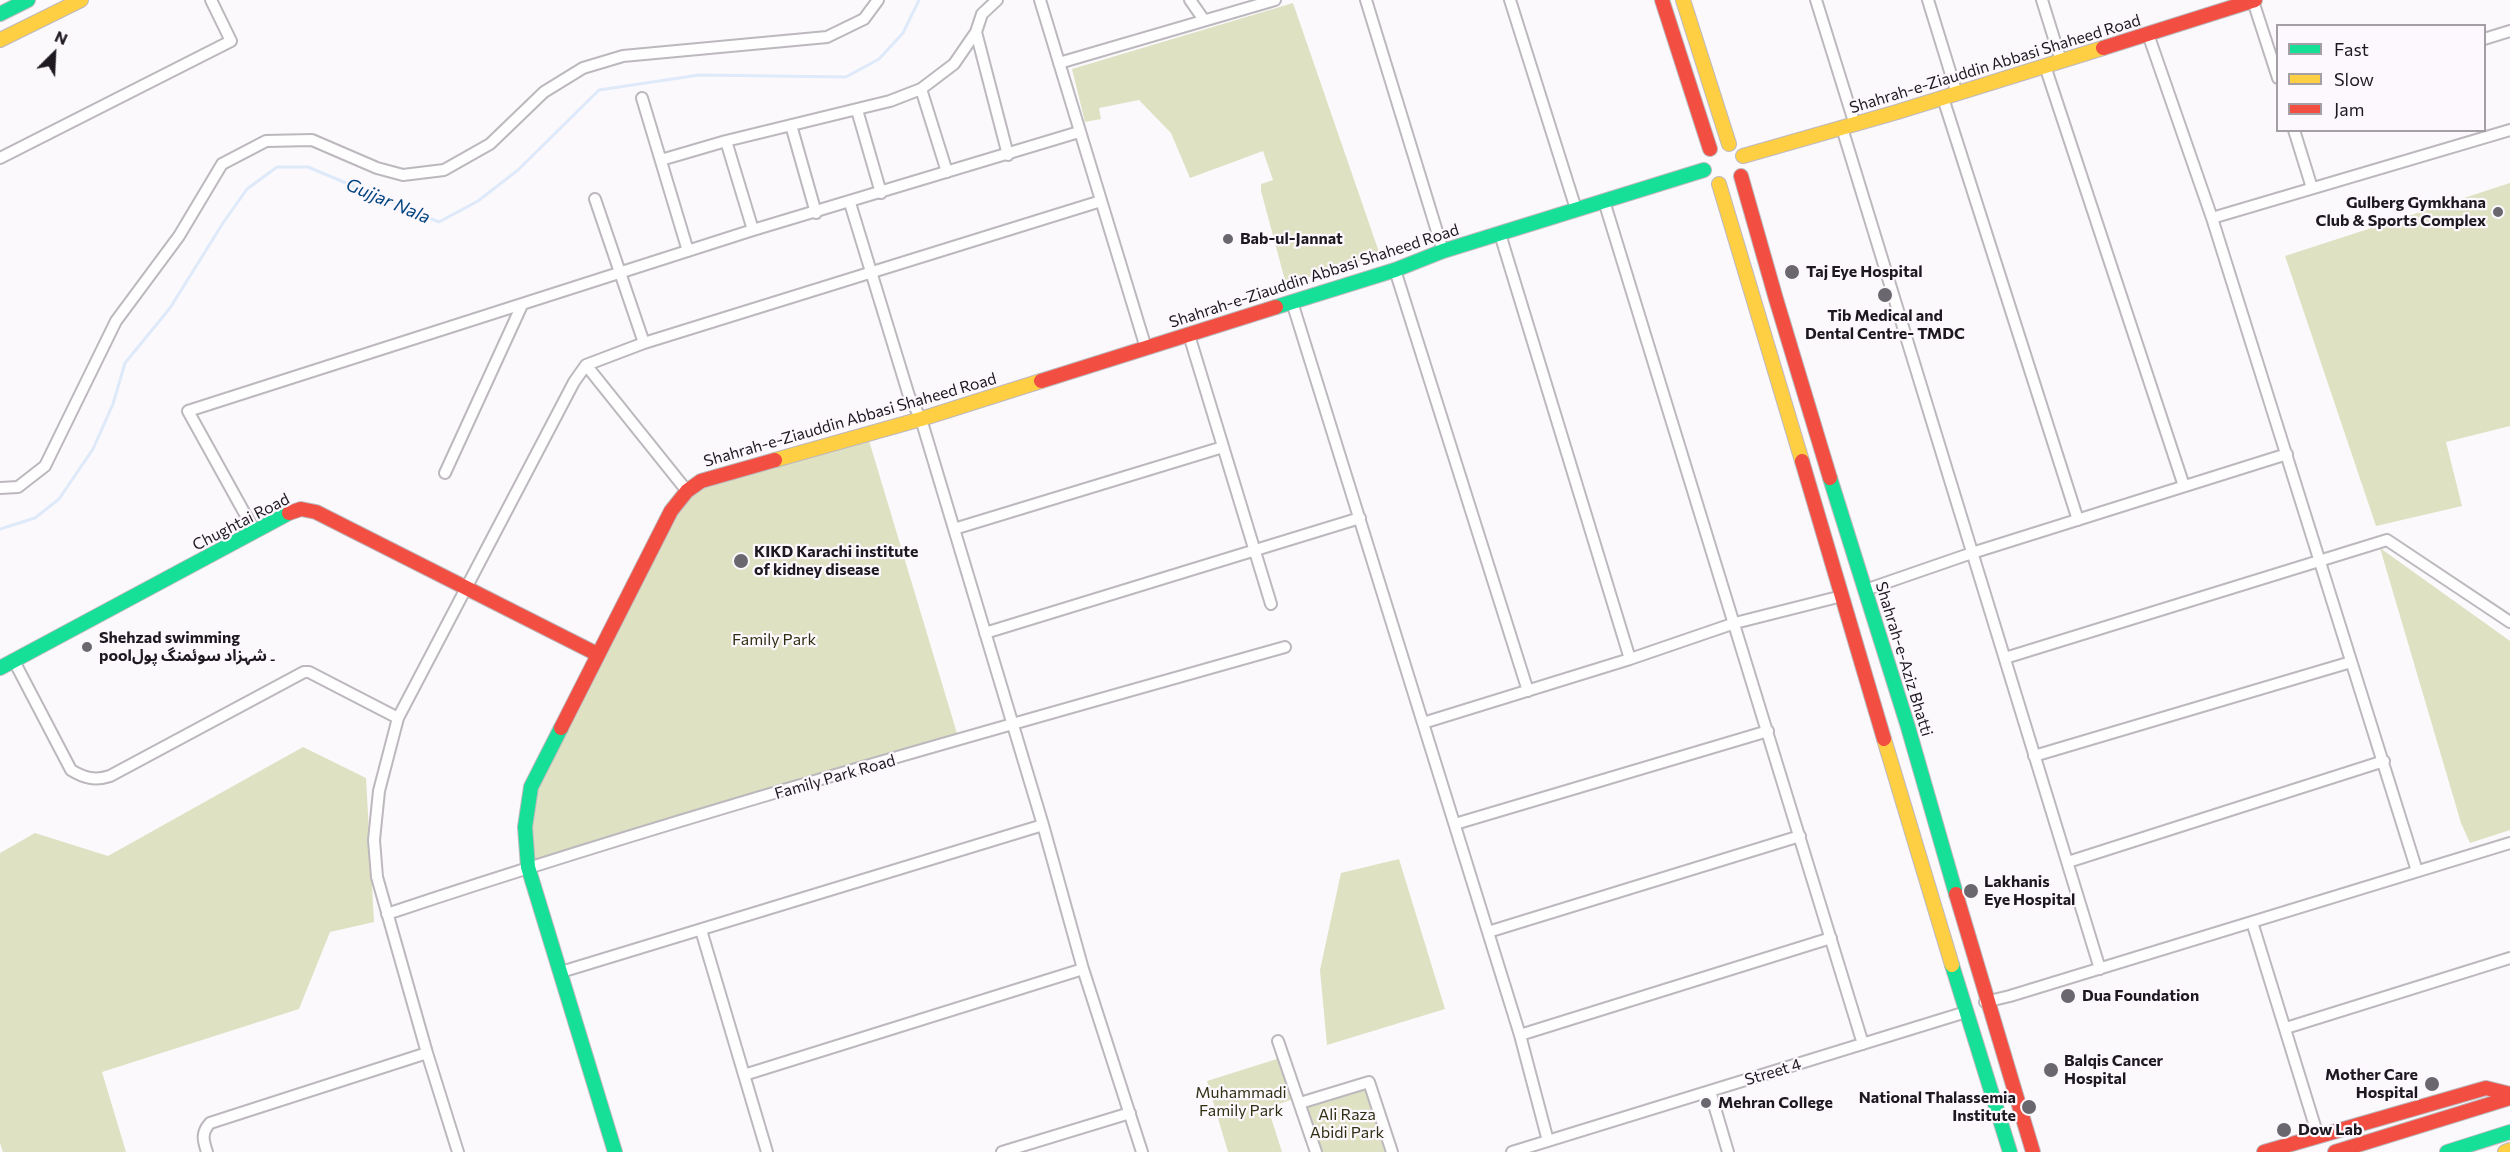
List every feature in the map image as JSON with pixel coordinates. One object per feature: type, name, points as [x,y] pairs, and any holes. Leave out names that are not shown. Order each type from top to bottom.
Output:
[{"type":"main road","points":[[0,14],[11,4],[28,0]]},
{"type":"main road","points":[[0,39],[81,0]]},
{"type":"main road","points":[[1662,0],[1710,149]]},
{"type":"main road","points":[[1683,0],[1729,144]]},
{"type":"main road","name":"Shahrah-e-Ziauddin Abbasi Shaheed Road","points":[[1743,156],[1950,96],[2254,0]]},
{"type":"main road","points":[[1719,144],[1729,144],[1737,148],[1743,156],[1744,166],[1741,176],[1735,182],[1719,184],[1712,181],[1704,170],[1704,158],[1710,149],[1719,144]]},
{"type":"main road","name":"Shahrah-e-Ziauddin Abbasi Shaheed Road","points":[[615,1152],[528,867],[525,827],[531,788],[671,511],[687,491],[701,481],[921,419],[1395,270],[1443,251],[1704,170]]},
{"type":"main road","name":"Shahrah-e-Aziz Bhatti","points":[[1741,176],[1799,376],[1891,667],[1985,1002],[2033,1150]]},
{"type":"main road","points":[[1719,184],[1966,1012],[2010,1152]]},
{"type":"main road","name":"Chughtai Road","points":[[0,668],[301,509],[316,512],[597,654]]},
{"type":"main road","points":[[2264,1152],[2486,1088],[2510,1096]]},
{"type":"main road","points":[[2335,1152],[2510,1096]]},
{"type":"main road","points":[[2003,1128],[2004,1152]]},
{"type":"main road","points":[[2446,1152],[2510,1132]]},
{"type":"main road","points":[[2505,1152],[2510,1150]]},
{"type":"street","points":[[0,158],[231,41],[211,0]]},
{"type":"street","points":[[0,488],[18,487],[45,466],[116,321],[179,236],[222,164],[266,141],[312,140],[377,168],[403,175],[444,170],[490,144],[544,92],[583,68],[624,56],[826,37],[864,19],[878,0]]},
{"type":"street","points":[[661,160],[726,141],[890,101],[921,88],[954,64],[976,32],[982,14],[997,0]]},
{"type":"street","points":[[1040,0],[1146,348]]},
{"type":"street","points":[[1190,0],[1204,20]]},
{"type":"street","points":[[1059,63],[1275,0]]},
{"type":"street","points":[[1366,0],[1443,251]]},
{"type":"street","points":[[1510,0],[1576,209]]},
{"type":"street","points":[[1816,0],[1848,127],[1972,553],[2100,969]]},
{"type":"street","points":[[1928,0],[1950,96],[2078,520]]},
{"type":"street","points":[[2042,0],[2061,61]]},
{"type":"street","points":[[2254,0],[2276,75]]},
{"type":"street","points":[[2486,38],[2510,31]]},
{"type":"street","points":[[976,32],[1008,155]]},
{"type":"street","points":[[2148,34],[2212,218],[2417,871]]},
{"type":"street","points":[[2045,66],[2184,486]]},
{"type":"street","points":[[921,88],[947,172]]},
{"type":"street","points":[[642,98],[688,251]]},
{"type":"street","points":[[857,110],[881,193]]},
{"type":"street","points":[[791,125],[816,213]]},
{"type":"street","points":[[2212,218],[2510,130]]},
{"type":"street","points":[[255,532],[188,411],[688,251],[1080,132]]},
{"type":"street","points":[[2295,132],[2312,188]]},
{"type":"street","points":[[726,141],[753,231]]},
{"type":"street","points":[[595,199],[644,344]]},
{"type":"street","points":[[458,1152],[426,1053],[377,877],[374,840],[379,791],[398,718],[574,382],[586,365],[644,344],[1101,201]]},
{"type":"street","points":[[1604,201],[1863,1044]]},
{"type":"street","points":[[850,203],[909,396],[921,419],[1044,825],[1083,969],[1142,1152]]},
{"type":"street","points":[[1500,234],[1630,659]]},
{"type":"street","points":[[1395,270],[1528,690]]},
{"type":"street","points":[[1292,302],[1520,1035],[1548,1141]]},
{"type":"street","points":[[445,473],[522,306]]},
{"type":"street","points":[[1189,335],[1271,604]]},
{"type":"street","points":[[586,365],[687,491]]},
{"type":"street","points":[[954,529],[1223,447]]},
{"type":"street","points":[[1865,590],[1972,553],[2287,454]]},
{"type":"street","points":[[985,633],[1360,518]]},
{"type":"street","points":[[2005,658],[2320,558],[2387,540],[2510,622]]},
{"type":"street","points":[[1424,723],[1630,659],[1735,623],[1842,596]]},
{"type":"street","name":"Family Park Road","points":[[387,914],[528,867],[1012,724],[1285,647]]},
{"type":"street","points":[[14,661],[71,770],[81,776],[98,780],[110,776],[304,672],[309,672],[398,718]]},
{"type":"street","points":[[2034,756],[2350,662]]},
{"type":"street","points":[[1455,824],[1768,731]]},
{"type":"street","points":[[2068,862],[2384,761]]},
{"type":"street","points":[[561,972],[1044,825]]},
{"type":"street","points":[[1488,932],[1800,836]]},
{"type":"street","points":[[1985,1002],[2510,843]]},
{"type":"street","points":[[2252,922],[2319,1136]]},
{"type":"street","points":[[701,930],[767,1152]]},
{"type":"street","points":[[1520,1035],[1832,938]]},
{"type":"street","points":[[2286,1028],[2510,958]]},
{"type":"street","points":[[744,1075],[1083,969]]},
{"type":"street","name":"Street 4","points":[[1512,1152],[1966,1012]]},
{"type":"street","points":[[1278,1041],[1316,1152]]},
{"type":"street","points":[[207,1152],[202,1136],[210,1123],[426,1053]]},
{"type":"street","points":[[1300,1103],[1369,1082],[1392,1152]]},
{"type":"street","points":[[1710,1091],[1728,1152]]},
{"type":"street","points":[[1002,1152],[1130,1113]]},
{"type":"green space","points":[[1293,3],[1380,255],[1286,284],[1261,191],[1261,184],[1273,180],[1263,151],[1190,178],[1171,133],[1139,100],[1099,108],[1101,119],[1085,122],[1072,69]]},
{"type":"green space","points":[[2510,183],[2510,426],[2446,442],[2462,506],[2376,526],[2285,256]]},
{"type":"green space","name":"Family Park","points":[[867,434],[959,740],[528,867],[531,787],[687,491]]},
{"type":"green space","points":[[2380,548],[2510,641],[2510,830],[2470,843],[2461,823]]},
{"type":"green space","points":[[303,747],[366,778],[374,922],[330,932],[299,1009],[102,1072],[126,1152],[3,1152],[0,1143],[0,853],[35,833],[108,856]]},
{"type":"green space","points":[[1399,859],[1445,1009],[1327,1045],[1320,970],[1341,873]]},
{"type":"green space","name":"Muhammadi Family Park","points":[[1280,1058],[1293,1099],[1268,1108],[1282,1152],[1228,1152],[1207,1081]]},
{"type":"green space","name":"Ali Raza Abidi Park","points":[[1365,1088],[1385,1152],[1320,1152],[1306,1107]]},
{"type":"waterway","name":"Gujjar Nala","points":[[0,529],[35,518],[59,499],[93,449],[113,404],[125,363],[170,308],[247,189],[277,167],[308,167],[439,222],[478,201],[518,170],[599,90],[699,75],[846,77],[879,59],[903,33],[919,0]]},
{"type":"traffic: fast","points":[[0,14],[28,0]]},
{"type":"traffic: fast","points":[[1276,307],[1395,270],[1443,251],[1704,170]]},
{"type":"traffic: fast","points":[[1830,478],[1908,727],[1956,894]]},
{"type":"traffic: fast","points":[[0,668],[289,513]]},
{"type":"traffic: fast","points":[[561,728],[531,787],[525,827],[528,867],[615,1152]]},
{"type":"traffic: fast","points":[[1952,965],[2010,1152]]},
{"type":"traffic: fast","points":[[2447,1152],[2510,1132]]},
{"type":"traffic: slow","points":[[0,40],[81,0]]},
{"type":"traffic: slow","points":[[1683,0],[1729,144]]},
{"type":"traffic: slow","points":[[1743,156],[1897,112],[2103,48]]},
{"type":"traffic: slow","points":[[1719,184],[1802,461]]},
{"type":"traffic: slow","points":[[775,460],[921,419],[1041,381]]},
{"type":"traffic: slow","points":[[1884,739],[1952,965]]},
{"type":"traffic: slow","points":[[2505,1152],[2510,1150]]},
{"type":"traffic: jam","points":[[1662,0],[1710,149]]},
{"type":"traffic: jam","points":[[2103,48],[2255,0]]},
{"type":"traffic: jam","points":[[1741,176],[1830,478]]},
{"type":"traffic: jam","points":[[1041,381],[1276,307]]},
{"type":"traffic: jam","points":[[561,728],[671,511],[687,491],[701,481],[775,460]]},
{"type":"traffic: jam","points":[[1802,461],[1884,739]]},
{"type":"traffic: jam","points":[[289,513],[301,509],[316,512],[597,654]]},
{"type":"traffic: jam","points":[[1956,894],[2033,1152]]},
{"type":"traffic: jam","points":[[2264,1152],[2486,1088],[2510,1094]]},
{"type":"traffic: jam","points":[[2335,1152],[2510,1098]]},
{"type":"place","name":"Gulberg Gymkhana Club & Sports Complex","points":[[2498,212]]},
{"type":"place","name":"Bab-ul-Jannat","points":[[1228,239]]},
{"type":"place","name":"Taj Eye Hospital","points":[[1792,272]]},
{"type":"place","name":"Tib Medical and Dental Centre- TMDC","points":[[1885,295]]},
{"type":"place","name":"KIKD Karachi institute of kidney disease","points":[[741,561]]},
{"type":"place","name":"Shehzad swimming pool۔ شہزاد سوئمنگ پول","points":[[87,647]]},
{"type":"place","name":"Lakhanis Eye Hospital","points":[[1971,891]]},
{"type":"place","name":"Dua Foundation","points":[[2068,996]]},
{"type":"place","name":"Balqis Cancer Hospital","points":[[2051,1070]]},
{"type":"place","name":"Mother Care Hospital","points":[[2432,1084]]},
{"type":"place","name":"Mehran College","points":[[1706,1103]]},
{"type":"place","name":"National Thalassemia Institute","points":[[2029,1107]]},
{"type":"place","name":"Dow Lab","points":[[2284,1130]]}]
